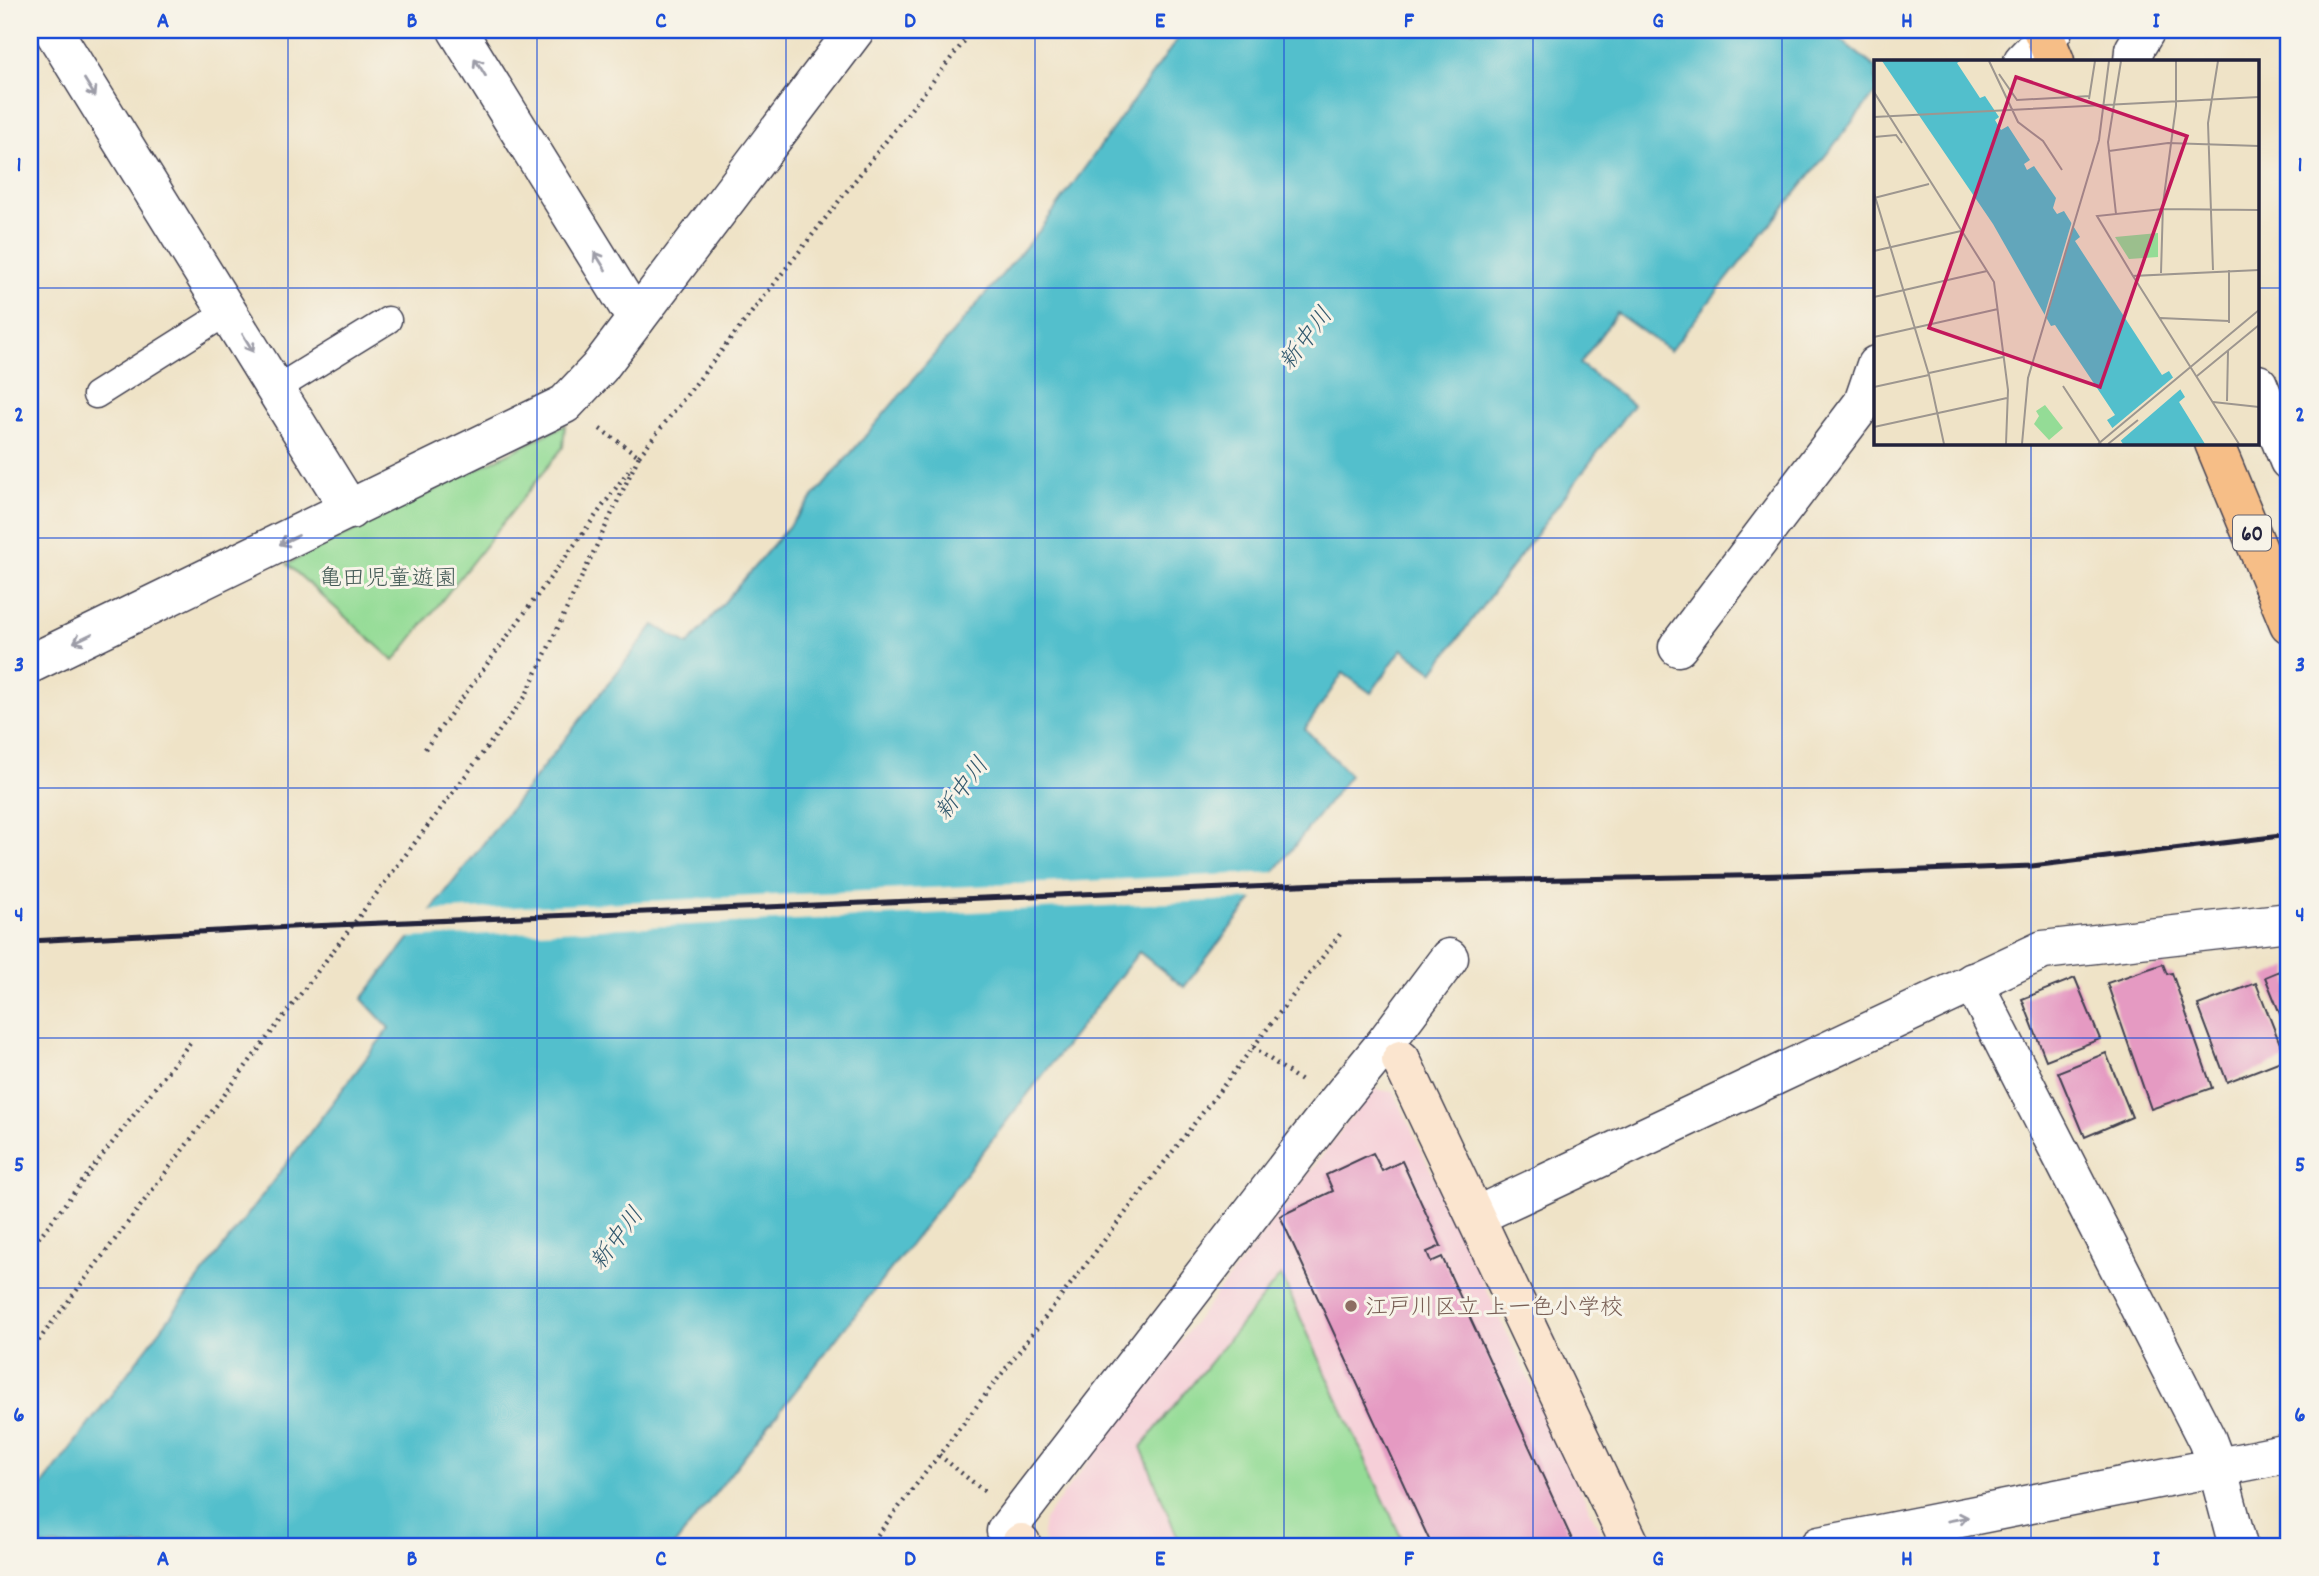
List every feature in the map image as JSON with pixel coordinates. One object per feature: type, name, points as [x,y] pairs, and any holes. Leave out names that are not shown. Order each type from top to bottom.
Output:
[{"type":"main road","name":"60","points":[[2214,444],[2289,624]]},
{"type":"street","points":[[53,30],[350,510]]},
{"type":"street","points":[[457,30],[636,319]]},
{"type":"street","points":[[30,664],[565,404],[599,368],[855,30]]},
{"type":"street","points":[[2133,60],[2134,50],[2146,30]]},
{"type":"street","points":[[1678,647],[1863,403],[1874,371]]},
{"type":"street","points":[[2260,389],[2289,461]]},
{"type":"street","points":[[1476,1216],[2043,950],[2289,922]]},
{"type":"street","points":[[1012,1537],[1334,1106],[1392,1053],[1449,958]]},
{"type":"street","points":[[1973,982],[2207,1440],[2238,1546]]},
{"type":"street","points":[[1392,1053],[1476,1216],[1631,1546]]},
{"type":"street","points":[[1819,1546],[2289,1453]]},
{"type":"lane","points":[[96,395],[229,311]]},
{"type":"lane","points":[[276,389],[388,320]]},
{"type":"path","points":[[951,30],[965,40]]},
{"type":"path","points":[[425,749],[639,456],[973,30]]},
{"type":"path","points":[[30,1352],[525,697],[639,456]]},
{"type":"path","points":[[869,1546],[1341,933]]},
{"type":"path","points":[[30,1249],[192,1040]]},
{"type":"path","points":[[1253,1047],[1334,1106]]},
{"type":"path","points":[[939,1455],[1012,1537]]},
{"type":"shaded area","name":"江戸川区立 上一色小学校","points":[[1373,1089],[1394,1092],[1607,1546],[1046,1546],[1042,1535],[1044,1520]]},
{"type":"green space","name":"亀田児童遊園","points":[[565,425],[563,447],[394,661],[287,564]]},
{"type":"green space","points":[[1281,1275],[1405,1546],[1181,1546],[1141,1447]]},
{"type":"water","name":"新中川","points":[[1184,30],[1842,30],[1837,37],[1874,66],[1874,95],[1670,351],[1617,313],[1580,364],[1633,405],[1433,672],[1402,649],[1371,693],[1343,673],[1305,729],[1350,775],[1184,987],[1139,952],[674,1546],[30,1546],[30,1502],[389,1028],[362,999],[654,625],[688,645],[1040,230]]},
{"type":"pier","points":[[1278,872],[1257,899],[406,938],[427,911]]},
{"type":"building","points":[[2163,964],[2167,974],[2172,973],[2212,1088],[2151,1109],[2107,983]]},
{"type":"building","points":[[2289,967],[2289,1036],[2265,977]]},
{"type":"building","points":[[2075,978],[2100,1039],[2046,1060],[2022,999]]},
{"type":"building","points":[[2256,983],[2286,1059],[2227,1082],[2198,1005]]},
{"type":"building","points":[[2106,1053],[2132,1117],[2085,1137],[2058,1072]]},
{"type":"building","points":[[1373,1153],[1382,1171],[1402,1161],[1441,1246],[1427,1252],[1431,1262],[1442,1257],[1575,1546],[1432,1546],[1280,1216],[1333,1191],[1326,1175]]},
{"type":"railway","points":[[30,941],[310,926],[1347,883],[1789,875],[2032,866],[2289,835]]},
{"type":"place","name":"江戸川区立 上一色小学校","points":[[1351,1306]]}]
